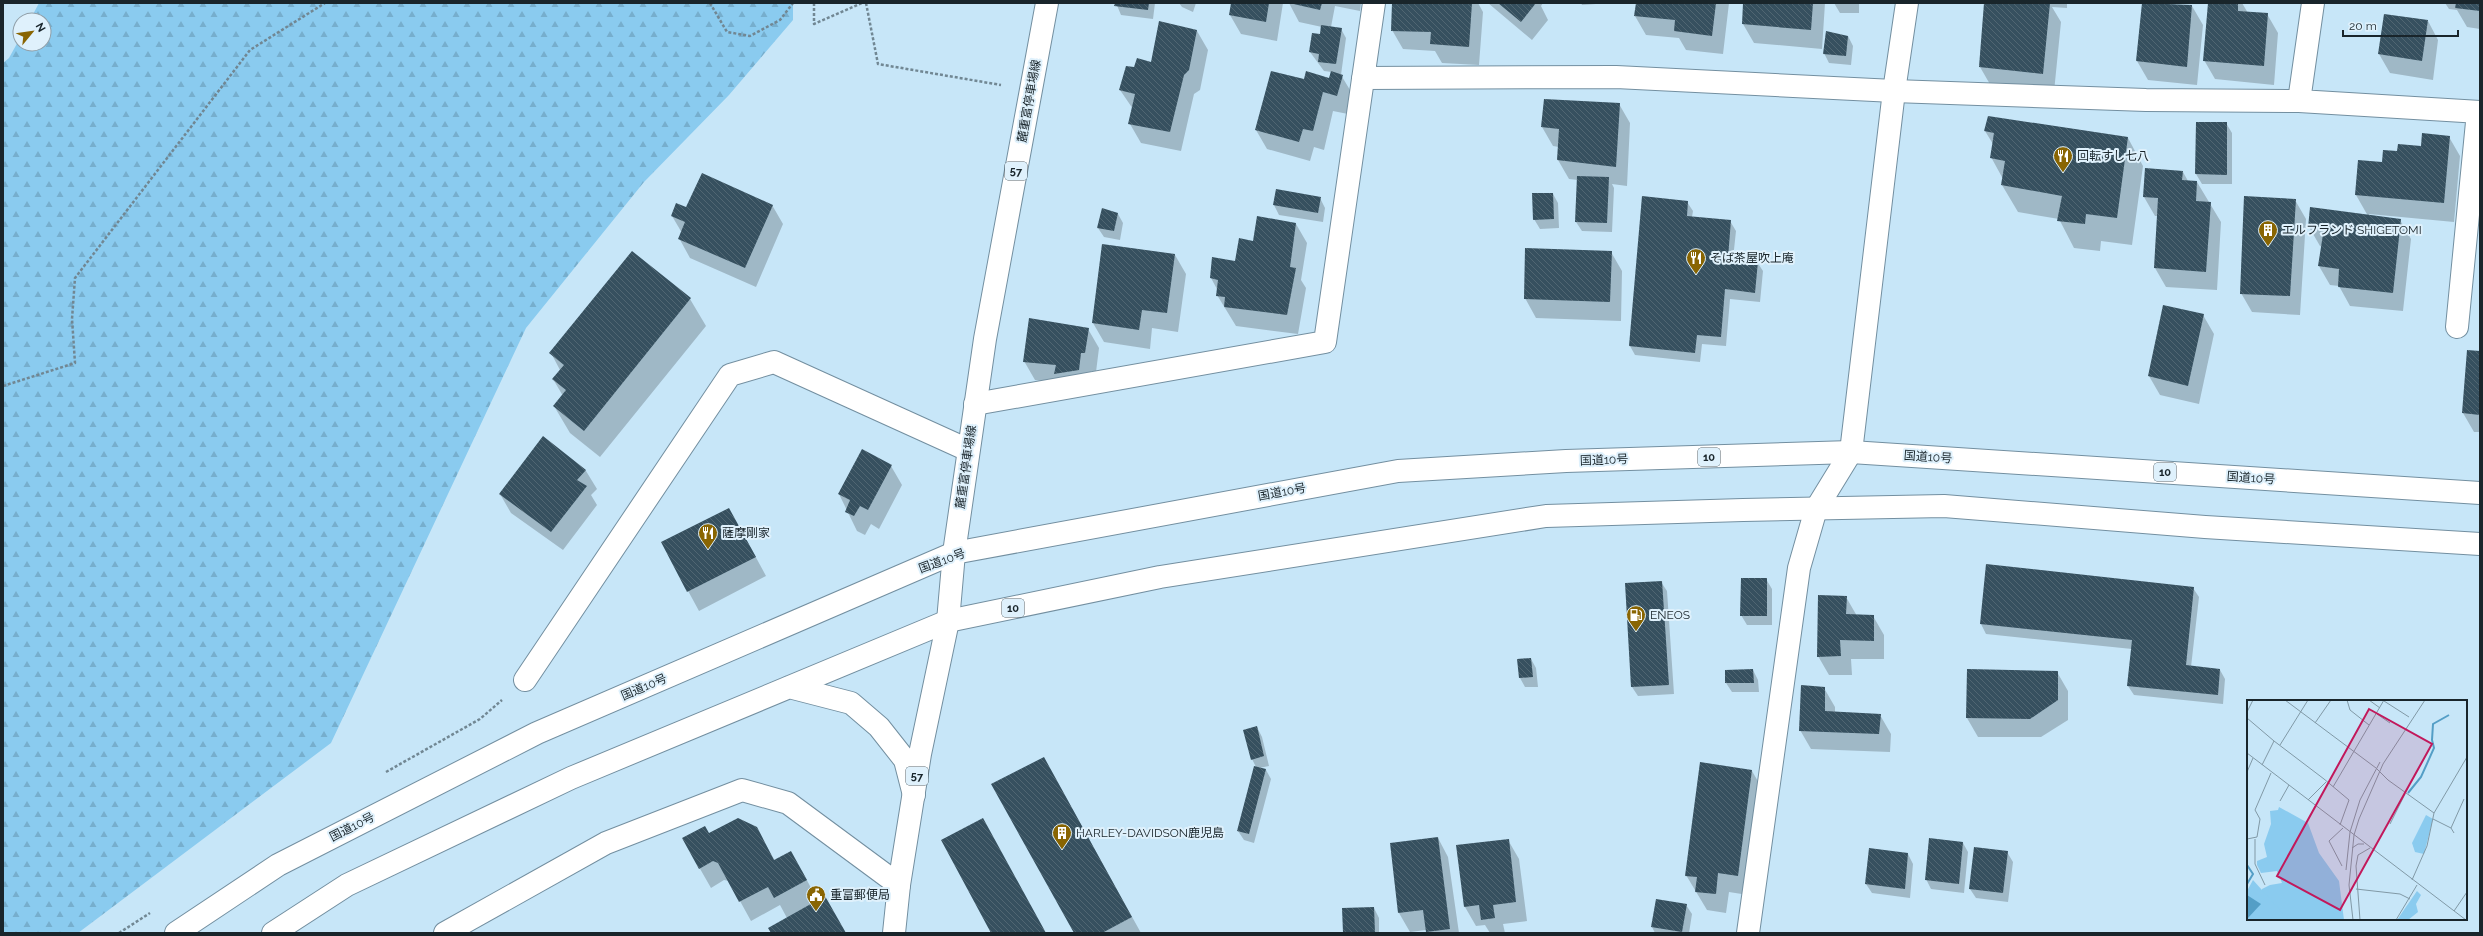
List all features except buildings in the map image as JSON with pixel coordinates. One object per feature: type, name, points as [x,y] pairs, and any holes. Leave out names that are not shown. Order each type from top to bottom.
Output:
[{"type":"main road","name":"麓重富停車場線","points":[[894,933],[899,885],[914,795],[948,621],[954,553],[985,339],[1047,3]]},
{"type":"main road","points":[[975,404],[1325,342],[1374,3]]},
{"type":"main road","points":[[1748,933],[1799,568],[1816,509],[1851,452],[1894,91],[1907,3]]},
{"type":"main road","points":[[2299,101],[2313,3]]},
{"type":"main road","points":[[1363,78],[1616,77],[1894,91],[2146,100],[2299,101],[2479,112],[2457,327]]},
{"type":"main road","points":[[525,680],[730,375],[774,362],[968,450]]},
{"type":"main road","name":"国道10号","points":[[176,933],[278,865],[537,733],[954,553],[1398,471],[1566,461],[1851,452],[2480,493]]},
{"type":"main road","name":"10","points":[[274,933],[354,881],[571,778],[948,621],[1160,577],[1546,516],[1816,509],[1944,506],[2205,527],[2480,544]]},
{"type":"main road","points":[[789,687],[829,695],[851,703],[879,727],[905,760],[914,795]]},
{"type":"main road","points":[[445,933],[606,843],[742,790],[788,803],[899,885]]},
{"type":"path","points":[[3,386],[74,363],[72,319],[75,278],[250,50],[325,3]]},
{"type":"path","points":[[710,3],[726,32],[750,36],[780,20],[793,3]]},
{"type":"path","points":[[814,3],[814,24],[862,3]]},
{"type":"path","points":[[866,3],[878,64],[1031,90]]},
{"type":"green space","points":[[39,3],[793,3],[793,20],[729,95],[644,182],[526,328],[331,743],[78,933],[3,933],[3,63],[9,58],[12,52],[52,52],[52,12],[34,12]]},
{"type":"place","name":"回転すし七八","points":[[2063,173]]},
{"type":"place","name":"エルフランド SHIGETOMI","points":[[2268,247]]},
{"type":"place","name":"そば茶屋吹上庵","points":[[1696,275]]},
{"type":"place","name":"薩摩剛家","points":[[708,550]]},
{"type":"place","name":"ENEOS","points":[[1636,632]]},
{"type":"place","name":"HARLEY-DAVIDSON鹿児島","points":[[1062,850]]},
{"type":"place","name":"重富郵便局","points":[[816,912]]}]
